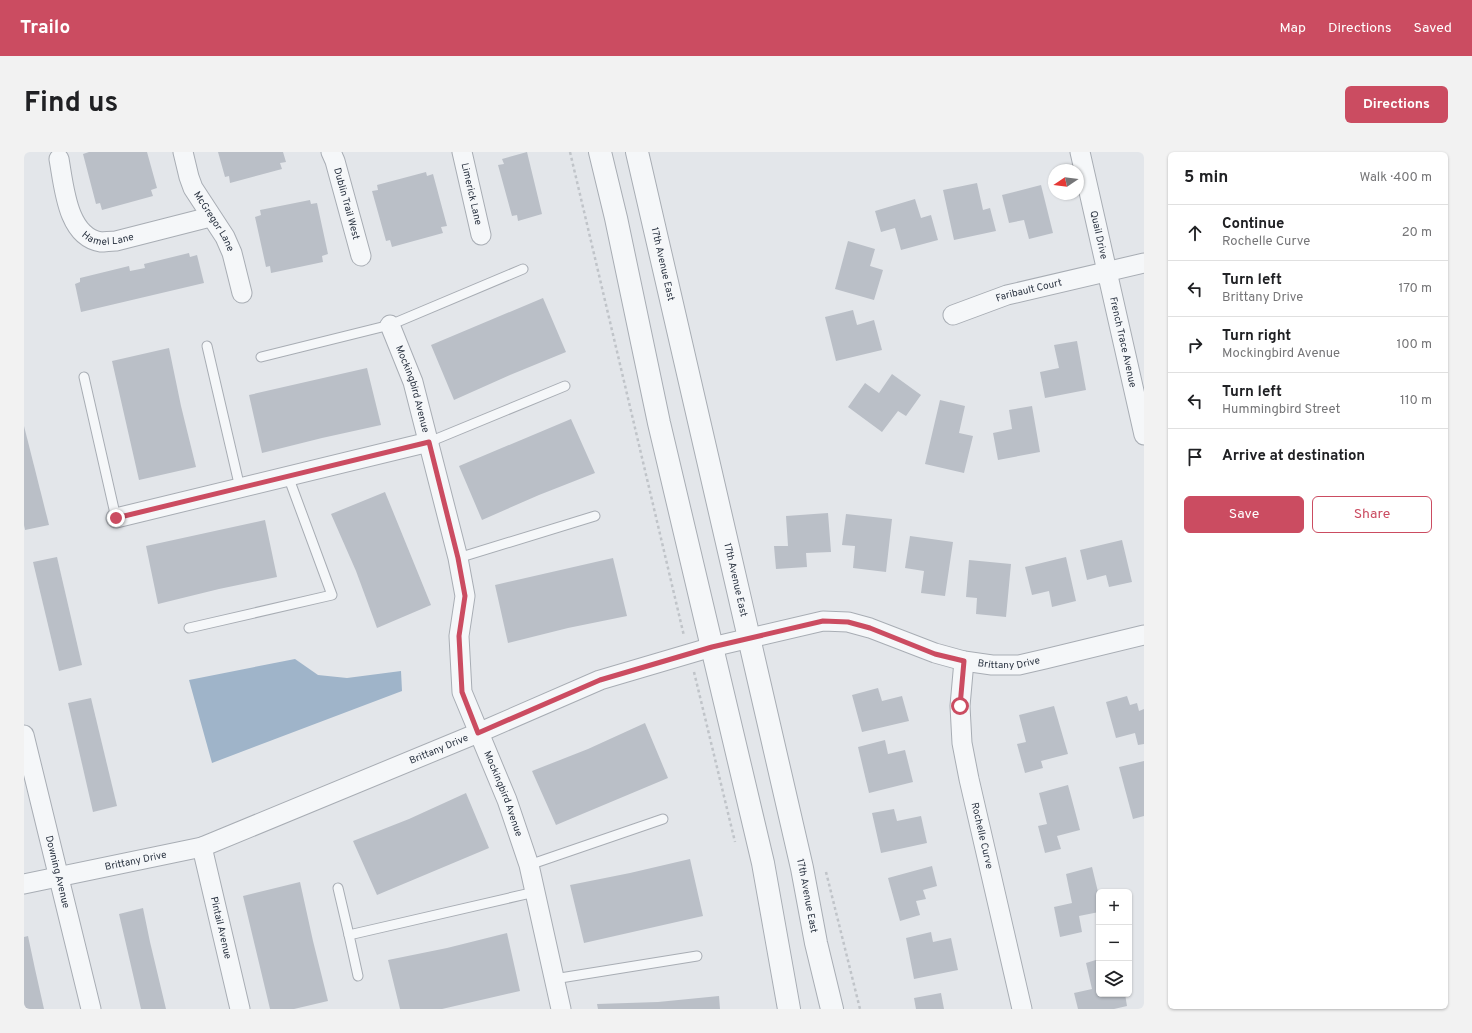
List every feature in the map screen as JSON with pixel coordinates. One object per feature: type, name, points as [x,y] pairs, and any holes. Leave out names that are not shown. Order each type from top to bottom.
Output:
[{"type":"street","name":"McGregor Lane","points":[[183,152],[193,188],[210,217],[225,237],[232,253],[242,293]]},
{"type":"street","name":"Dublin Trail West","points":[[331,152],[335,161],[361,256]]},
{"type":"street","name":"Limerick Lane","points":[[462,152],[481,235]]},
{"type":"street","points":[[600,152],[616,218],[659,423],[763,863],[789,1009]]},
{"type":"street","name":"17th Avenue East","points":[[637,152],[802,868],[816,943],[832,1009]]},
{"type":"street","name":"Quail Drive","points":[[1080,152],[1106,272]]},
{"type":"street","name":"Hamel Lane","points":[[59,159],[69,209],[79,230],[88,238],[101,242],[116,241],[210,217]]},
{"type":"street","name":"Faribault Court","points":[[953,315],[1007,295],[1144,263]]},
{"type":"street","name":"French Trace Avenue","points":[[1106,272],[1144,435]]},
{"type":"street","name":"Mockingbird Avenue","points":[[390,325],[413,382],[458,558],[465,596],[459,636],[462,692],[507,800],[529,864],[561,1009]]},
{"type":"street","points":[[116,518],[429,442]]},
{"type":"street","name":"Brittany Drive","points":[[24,884],[202,847],[478,733],[600,680],[689,653],[823,621],[848,622],[870,628],[935,654],[964,661],[992,665],[1019,665],[1144,635]]},
{"type":"street","name":"Rochelle Curve","points":[[964,661],[960,706],[962,744],[1022,1009]]},
{"type":"street","name":"Downing Avenue","points":[[24,735],[91,1009]]},
{"type":"street","name":"Pintail Avenue","points":[[202,847],[240,1009]]},
{"type":"lane","points":[[261,357],[390,325],[523,269]]},
{"type":"lane","points":[[207,346],[240,488]]},
{"type":"lane","points":[[84,377],[116,518]]},
{"type":"lane","points":[[429,442],[565,386]]},
{"type":"lane","points":[[189,628],[332,595],[288,476]]},
{"type":"lane","points":[[458,558],[595,516]]},
{"type":"lane","points":[[529,864],[663,819]]},
{"type":"lane","points":[[338,888],[358,976]]},
{"type":"lane","points":[[349,935],[535,892]]},
{"type":"lane","points":[[554,979],[697,956]]},
{"type":"path","points":[[570,152],[683,632],[736,848]]},
{"type":"water","points":[[295,659],[318,675],[347,678],[401,671],[402,691],[212,763],[189,680]]},
{"type":"building","points":[[89,152],[147,152],[157,188],[151,190],[153,196],[102,210],[100,203],[96,204],[83,154]]},
{"type":"building","points":[[218,152],[283,152],[286,162],[280,163],[282,169],[230,183],[229,176],[225,177]]},
{"type":"building","points":[[527,152],[542,214],[518,221],[517,215],[512,216],[498,165],[504,164],[502,159]]},
{"type":"building","points":[[426,172],[427,176],[433,174],[447,226],[441,227],[443,233],[392,247],[390,240],[386,241],[372,191],[378,190],[377,185]]},
{"type":"building","points":[[977,183],[983,210],[990,208],[996,231],[954,240],[943,190]]},
{"type":"building","points":[[1041,185],[1053,233],[1029,239],[1024,220],[1009,223],[1002,195]]},
{"type":"building","points":[[915,199],[921,218],[931,215],[938,240],[901,250],[895,228],[881,232],[875,211]]},
{"type":"building","points":[[310,200],[311,204],[317,203],[328,254],[322,256],[323,262],[271,273],[270,266],[266,267],[255,217],[261,215],[260,210]]},
{"type":"building","points":[[848,241],[875,249],[870,266],[883,270],[874,300],[835,289]]},
{"type":"building","points":[[189,253],[190,257],[197,255],[204,283],[81,312],[75,284],[80,282],[80,278],[129,266],[130,271],[145,268],[144,264]]},
{"type":"building","points":[[543,298],[566,352],[454,400],[431,345]]},
{"type":"building","points":[[853,310],[857,325],[874,320],[882,350],[836,361],[825,317]]},
{"type":"building","points":[[1077,341],[1086,390],[1045,398],[1040,372],[1059,368],[1054,345]]},
{"type":"building","points":[[169,348],[196,467],[139,480],[112,361]]},
{"type":"building","points":[[367,368],[381,425],[262,453],[249,395]]},
{"type":"building","points":[[892,374],[921,395],[906,416],[898,411],[882,432],[848,407],[865,383],[879,393]]},
{"type":"building","points":[[940,400],[965,406],[959,433],[973,436],[964,473],[925,464]]},
{"type":"building","points":[[1032,406],[1040,452],[998,460],[993,433],[1012,429],[1009,410]]},
{"type":"building","points":[[571,419],[595,473],[482,520],[459,466]]},
{"type":"building","points":[[24,426],[49,525],[25,530],[24,525]]},
{"type":"building","points":[[385,492],[431,605],[377,628],[356,571],[331,514]]},
{"type":"building","points":[[828,513],[831,552],[806,553],[807,567],[776,569],[774,546],[788,546],[786,516]]},
{"type":"building","points":[[846,514],[892,519],[886,572],[853,568],[855,546],[842,545]]},
{"type":"building","points":[[265,520],[277,577],[158,604],[146,546]]},
{"type":"building","points":[[910,536],[953,542],[945,596],[921,593],[924,571],[905,568]]},
{"type":"building","points":[[1122,540],[1132,582],[1109,587],[1106,575],[1087,580],[1080,550]]},
{"type":"building","points":[[57,557],[82,665],[59,671],[33,562]]},
{"type":"building","points":[[1066,557],[1076,601],[1052,607],[1049,591],[1032,595],[1025,567]]},
{"type":"building","points":[[613,558],[627,616],[568,628],[508,643],[495,585]]},
{"type":"building","points":[[969,560],[1011,564],[1006,617],[976,614],[977,598],[966,597]]},
{"type":"building","points":[[878,688],[882,701],[902,696],[909,721],[862,732],[852,695]]},
{"type":"building","points":[[1127,696],[1130,705],[1137,703],[1139,711],[1144,709],[1144,744],[1138,745],[1135,733],[1116,738],[1106,702]]},
{"type":"building","points":[[91,698],[117,806],[93,812],[68,703]]},
{"type":"building","points":[[1054,706],[1068,754],[1041,761],[1043,768],[1025,773],[1017,744],[1026,742],[1019,715]]},
{"type":"building","points":[[645,723],[668,778],[556,825],[532,771],[588,749]]},
{"type":"building","points":[[885,740],[888,754],[905,750],[913,782],[869,793],[858,747]]},
{"type":"building","points":[[1144,761],[1144,816],[1133,819],[1119,767]]},
{"type":"building","points":[[1068,785],[1080,830],[1057,836],[1061,849],[1045,853],[1038,826],[1047,824],[1039,793]]},
{"type":"building","points":[[466,793],[489,848],[377,895],[353,841],[409,819]]},
{"type":"building","points":[[894,809],[897,821],[921,816],[927,843],[881,853],[872,813]]},
{"type":"building","points":[[690,859],[703,916],[584,943],[570,885]]},
{"type":"building","points":[[932,866],[937,886],[923,890],[926,899],[916,901],[920,915],[900,921],[888,878]]},
{"type":"building","points":[[1092,867],[1097,889],[1096,889],[1096,913],[1079,916],[1082,932],[1060,937],[1054,907],[1072,903],[1066,874]]},
{"type":"building","points":[[300,882],[328,1001],[294,1009],[270,1009],[243,896]]},
{"type":"building","points":[[143,908],[166,1009],[141,1009],[119,914]]},
{"type":"building","points":[[931,932],[933,942],[951,938],[958,970],[914,979],[906,938]]},
{"type":"building","points":[[507,933],[520,991],[442,1009],[400,1009],[388,960],[447,948]]},
{"type":"building","points":[[28,936],[44,1009],[24,1009],[24,937]]},
{"type":"building","points":[[1096,960],[1096,997],[1126,997],[1127,1006],[1114,1009],[1078,1009],[1074,993],[1092,989],[1086,963]]},
{"type":"building","points":[[941,993],[944,1009],[916,1009],[914,998]]},
{"type":"building","points":[[719,996],[720,1009],[598,1009],[597,1004],[658,1002]]},
{"type":"route","points":[[116,518],[429,442],[458,558],[465,596],[459,636],[462,692],[478,733],[600,680],[712,647],[823,621],[848,622],[870,628],[935,654],[964,661],[960,706]]}]
